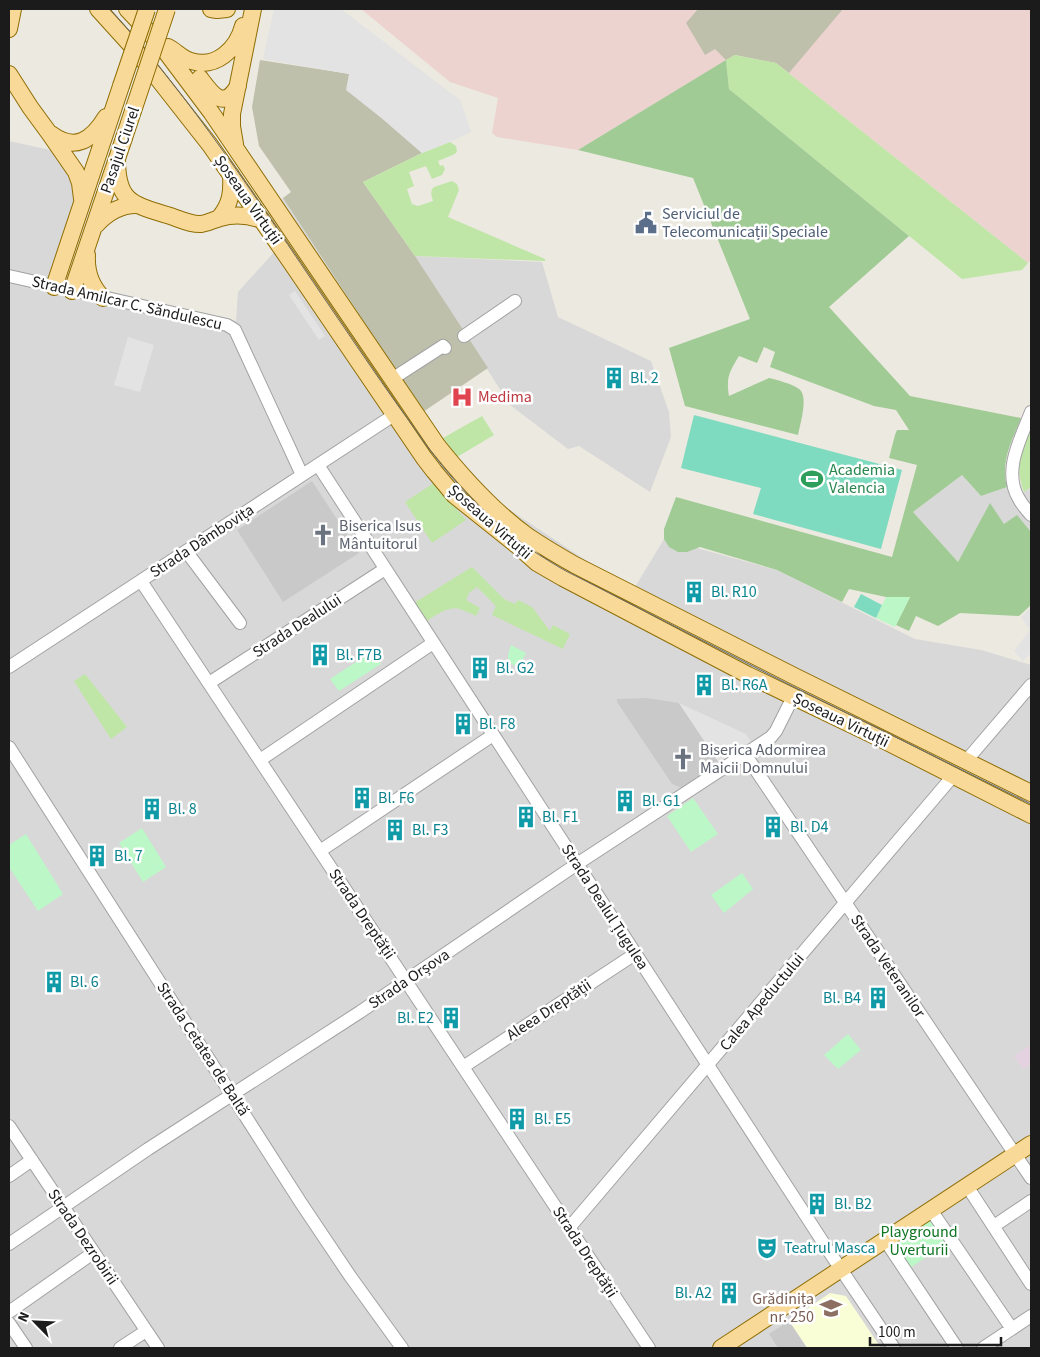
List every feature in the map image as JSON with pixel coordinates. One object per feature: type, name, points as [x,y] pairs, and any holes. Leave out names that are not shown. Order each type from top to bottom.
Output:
[{"type":"main road","points":[[9,29],[13,9]]},
{"type":"main road","name":"Șoseaua Virtuții","points":[[98,9],[143,60],[231,174],[394,415],[424,458],[454,495],[537,563],[793,698],[881,739],[1031,815]]},
{"type":"main road","name":"Șoseaua Virtuții","points":[[127,9],[173,60],[236,146],[437,445],[466,479],[506,518],[548,550],[637,597],[1031,793]]},
{"type":"main road","name":"Pasajul Ciurel","points":[[54,287],[147,9]]},
{"type":"main road","name":"Pasajul Ciurel","points":[[72,291],[167,9]]},
{"type":"main road","points":[[211,9],[227,9]]},
{"type":"main road","points":[[160,44],[192,62],[202,63],[216,60],[225,54],[237,41],[242,29],[245,9]]},
{"type":"main road","points":[[236,146],[232,114],[253,9]]},
{"type":"main road","points":[[173,60],[192,69],[210,93],[217,98],[229,97],[238,86]]},
{"type":"main road","points":[[9,74],[16,88],[76,172],[83,201]]},
{"type":"main road","points":[[49,133],[60,140],[71,143],[78,143],[90,138],[101,126],[121,86]]},
{"type":"main road","points":[[117,159],[120,188],[130,201],[136,205],[196,224],[206,223],[219,218],[244,215],[262,220]]},
{"type":"main road","points":[[219,218],[231,197],[231,174]]},
{"type":"main road","points":[[103,298],[93,287],[88,274],[87,259],[91,236],[108,214],[115,209],[136,205]]},
{"type":"main road","points":[[721,1348],[1031,1144]]},
{"type":"street","name":"Strada Amilcar C. Săndulescu","points":[[9,276],[232,327],[302,475]]},
{"type":"street","points":[[464,336],[515,302]]},
{"type":"street","points":[[392,378],[443,346],[444,348]]},
{"type":"street","points":[[1031,412],[1015,454],[1012,476],[1012,484],[1019,499],[1031,515]]},
{"type":"street","name":"Strada Dâmbovița","points":[[9,667],[394,415]]},
{"type":"street","name":"Strada Dealul Țugulea","points":[[318,465],[840,1270],[894,1348]]},
{"type":"street","points":[[186,551],[240,623]]},
{"type":"street","name":"Strada Dealului","points":[[209,683],[385,569]]},
{"type":"street","name":"Strada Dreptății","points":[[141,581],[649,1348]]},
{"type":"street","points":[[260,760],[433,643]]},
{"type":"street","points":[[966,761],[1031,685]]},
{"type":"street","name":"Strada Orșova","points":[[9,1244],[231,1094],[406,981],[577,864],[774,734],[793,698]]},
{"type":"street","points":[[320,851],[493,735]]},
{"type":"street","name":"Strada Cetatea de Baltă","points":[[9,747],[231,1094],[338,1257],[402,1348]]},
{"type":"street","name":"Strada Veteranilor","points":[[745,754],[1031,1178]]},
{"type":"street","name":"Calea Apeductului","points":[[569,1228],[953,776]]},
{"type":"street","name":"Aleea Dreptății","points":[[463,1066],[635,954]]},
{"type":"street","name":"Strada Dezrobirii","points":[[9,1126],[158,1348]]},
{"type":"street","points":[[9,1176],[32,1160]]},
{"type":"street","points":[[967,1186],[1031,1284]]},
{"type":"street","points":[[994,1226],[1031,1200]]},
{"type":"street","points":[[931,1210],[1012,1329]]},
{"type":"street","points":[[885,1240],[957,1348]]},
{"type":"street","points":[[9,1312],[94,1253]]},
{"type":"street","points":[[983,1348],[1031,1316]]},
{"type":"street","points":[[9,1323],[26,1348]]},
{"type":"street","points":[[120,1348],[146,1331]]},
{"type":"shaded area","points":[[274,9],[341,9],[460,100],[471,132],[422,153],[346,90],[349,74],[263,59]]},
{"type":"shaded area","points":[[361,9],[1031,9],[1031,260],[1028,263],[776,63],[735,55],[578,150],[497,137],[492,133],[498,98],[450,82]]},
{"type":"shaded area","points":[[698,9],[843,9],[789,73],[776,63],[735,55],[726,60],[715,49],[705,55],[686,23]]},
{"type":"shaded area","points":[[260,60],[350,74],[347,90],[422,153],[363,182],[415,256],[488,368],[423,412],[283,198],[291,192],[259,146],[252,107]]},
{"type":"shaded area","points":[[9,141],[50,150],[72,178],[75,202],[49,277],[236,321],[238,292],[276,250],[255,221],[283,198],[423,412],[457,457],[504,506],[590,563],[635,587],[664,539],[777,570],[915,639],[981,650],[1031,665],[1031,1348],[9,1348]]},
{"type":"shaded area","points":[[415,256],[542,262],[558,317],[651,361],[669,412],[671,437],[650,492],[579,446],[568,449],[510,405]]},
{"type":"shaded area","points":[[295,291],[325,336],[319,340],[289,295]]},
{"type":"shaded area","points":[[128,337],[154,345],[140,392],[114,385]]},
{"type":"shaded area","points":[[962,475],[981,496],[1007,487],[1024,492],[1031,487],[1031,532],[1017,516],[1004,524],[990,504],[958,562],[913,512]]},
{"type":"shaded area","points":[[312,481],[359,553],[283,602],[237,530]]},
{"type":"shaded area","points":[[1031,608],[1031,653],[1023,661],[1014,651],[1030,630],[1021,617]]},
{"type":"shaded area","points":[[646,698],[679,703],[719,763],[682,788],[672,784],[617,702],[617,699]]},
{"type":"shaded area","points":[[679,703],[746,734],[751,742],[719,763]]},
{"type":"shaded area","points":[[1031,1045],[1031,1064],[1023,1069],[1014,1056]]},
{"type":"shaded area","name":"Grădinița nr. 250","points":[[830,1293],[846,1296],[881,1348],[807,1348],[789,1321]]},
{"type":"shaded area","points":[[789,1321],[807,1348],[778,1348],[769,1334]]},
{"type":"green space","points":[[735,55],[776,63],[1028,263],[1022,270],[962,279],[729,89],[726,60]]},
{"type":"green space","points":[[726,60],[729,89],[909,236],[829,307],[910,396],[1021,418],[1006,460],[1005,478],[1007,487],[981,496],[962,475],[913,512],[958,562],[990,503],[1004,524],[1017,515],[1031,532],[1031,605],[1019,616],[960,613],[938,626],[916,616],[909,631],[896,625],[910,597],[886,597],[849,589],[842,602],[777,570],[700,547],[687,552],[678,552],[669,547],[664,539],[664,529],[676,497],[892,557],[917,465],[889,458],[897,430],[909,430],[896,410],[874,406],[770,367],[775,352],[764,347],[757,363],[739,356],[729,375],[729,396],[769,378],[796,387],[802,393],[804,404],[798,435],[685,406],[669,348],[750,319],[693,178],[578,150]]},
{"type":"green space","points":[[450,142],[456,146],[457,151],[455,154],[438,161],[440,166],[443,165],[445,169],[442,175],[432,179],[426,166],[409,172],[414,186],[407,189],[412,204],[418,206],[433,201],[432,189],[452,181],[457,184],[459,190],[448,217],[545,259],[545,261],[415,256],[363,182],[422,153]]},
{"type":"green space","name":"Academia Valencia","points":[[694,415],[902,470],[881,549],[753,514],[761,488],[681,468]]},
{"type":"green space","points":[[482,416],[494,435],[457,457],[443,438]]},
{"type":"green space","points":[[1031,427],[1031,487],[1024,492],[1019,474],[1019,466]]},
{"type":"green space","points":[[434,483],[466,520],[432,543],[405,502]]},
{"type":"green space","points":[[472,567],[504,599],[515,604],[518,600],[532,607],[550,631],[553,625],[570,634],[563,649],[492,615],[496,606],[477,587],[469,593],[466,600],[480,608],[476,616],[460,609],[451,608],[425,622],[414,603]]},
{"type":"green space","points":[[861,594],[882,605],[876,618],[854,607]]},
{"type":"green space","points":[[886,597],[910,597],[895,627],[876,618]]},
{"type":"green space","points":[[511,645],[526,653],[519,667],[511,664],[508,659]]},
{"type":"green space","points":[[373,651],[381,664],[339,691],[330,679]]},
{"type":"green space","points":[[85,674],[127,727],[111,739],[74,681]]},
{"type":"green space","points":[[693,798],[718,834],[691,852],[667,816]]},
{"type":"green space","points":[[142,828],[166,867],[143,882],[119,843]]},
{"type":"green space","points":[[26,834],[63,894],[38,911],[9,867],[9,845]]},
{"type":"green space","points":[[742,873],[753,889],[724,913],[711,895]]},
{"type":"green space","points":[[848,1034],[861,1050],[838,1069],[824,1055]]},
{"type":"green space","name":"Playground Uverturii","points":[[929,1215],[947,1243],[910,1268],[892,1240]]},
{"type":"tram line","points":[[110,9],[169,79],[223,151],[426,445],[459,485],[502,527],[526,546],[564,570],[788,684],[1031,804]]},
{"type":"place","name":"Serviciul de Telecomunicații Speciale","points":[[646,223]]},
{"type":"place","name":"Bl. 2","points":[[614,378]]},
{"type":"place","name":"Medima","points":[[462,397]]},
{"type":"place","name":"Academia Valencia","points":[[812,479]]},
{"type":"place","name":"Biserica Isus Mântuitorul","points":[[323,535]]},
{"type":"place","name":"Bl. R10","points":[[694,592]]},
{"type":"place","name":"Bl. F7B","points":[[320,655]]},
{"type":"place","name":"Bl. G2","points":[[480,668]]},
{"type":"place","name":"Bl. R6A","points":[[704,685]]},
{"type":"place","name":"Bl. F8","points":[[463,724]]},
{"type":"place","name":"Biserica Adormirea Maicii Domnului","points":[[683,759]]},
{"type":"place","name":"Bl. F6","points":[[362,798]]},
{"type":"place","name":"Bl. G1","points":[[625,801]]},
{"type":"place","name":"Bl. 8","points":[[152,809]]},
{"type":"place","name":"Bl. F1","points":[[526,817]]},
{"type":"place","name":"Bl. D4","points":[[773,827]]},
{"type":"place","name":"Bl. F3","points":[[395,830]]},
{"type":"place","name":"Bl. 7","points":[[97,856]]},
{"type":"place","name":"Bl. 6","points":[[54,982]]},
{"type":"place","name":"Bl. B4","points":[[878,998]]},
{"type":"place","name":"Bl. E2","points":[[451,1018]]},
{"type":"place","name":"Bl. E5","points":[[517,1119]]},
{"type":"place","name":"Bl. B2","points":[[817,1204]]},
{"type":"place","name":"Teatrul Masca","points":[[767,1248]]},
{"type":"place","name":"Bl. A2","points":[[729,1293]]},
{"type":"place","name":"Grădinița nr. 250","points":[[831,1308]]}]
